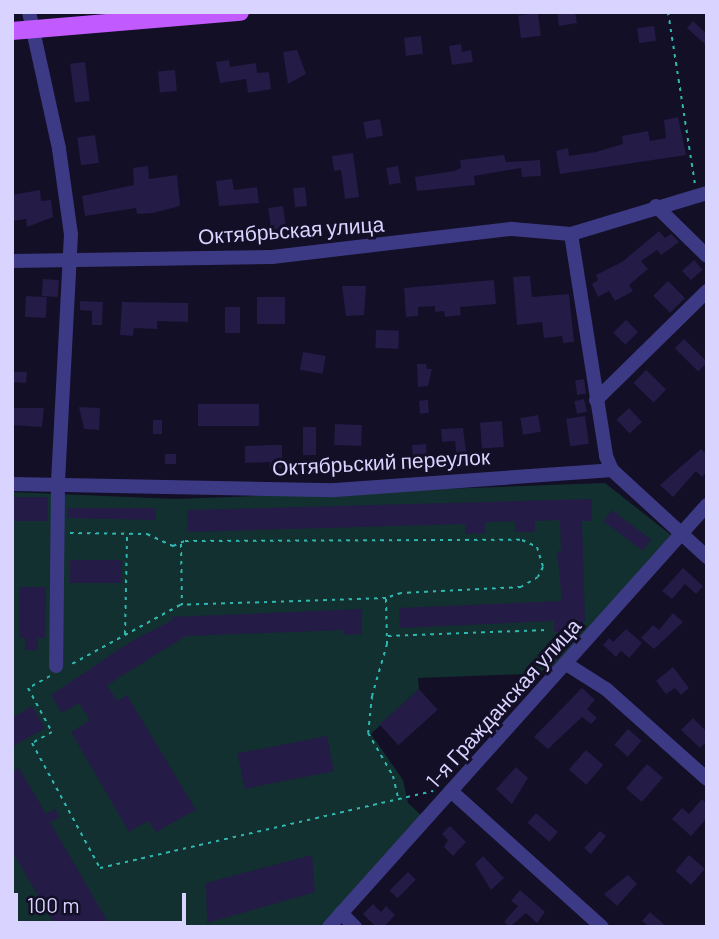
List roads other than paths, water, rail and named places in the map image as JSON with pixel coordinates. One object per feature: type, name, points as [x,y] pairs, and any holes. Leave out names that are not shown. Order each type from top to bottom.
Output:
[{"type":"main road","points":[[12,31],[30,21],[240,12]]},
{"type":"street","points":[[30,21],[65,183],[72,261],[58,486],[60,668]]},
{"type":"street","points":[[702,195],[656,206],[571,234],[597,400],[612,470],[707,557]]},
{"type":"street","points":[[656,206],[707,256]]},
{"type":"street","name":"Октябрьская улица","points":[[12,261],[272,257],[512,229],[571,234]]},
{"type":"street","points":[[597,400],[707,291]]},
{"type":"street","name":"Октябрьский переулок","points":[[12,484],[335,490],[612,470]]},
{"type":"street","name":"1-я Гражданская улица","points":[[329,927],[568,665],[707,505]]},
{"type":"street","points":[[568,665],[606,688],[707,779]]},
{"type":"street","points":[[451,791],[602,927]]},
{"type":"street","points":[[341,913],[355,927]]}]
